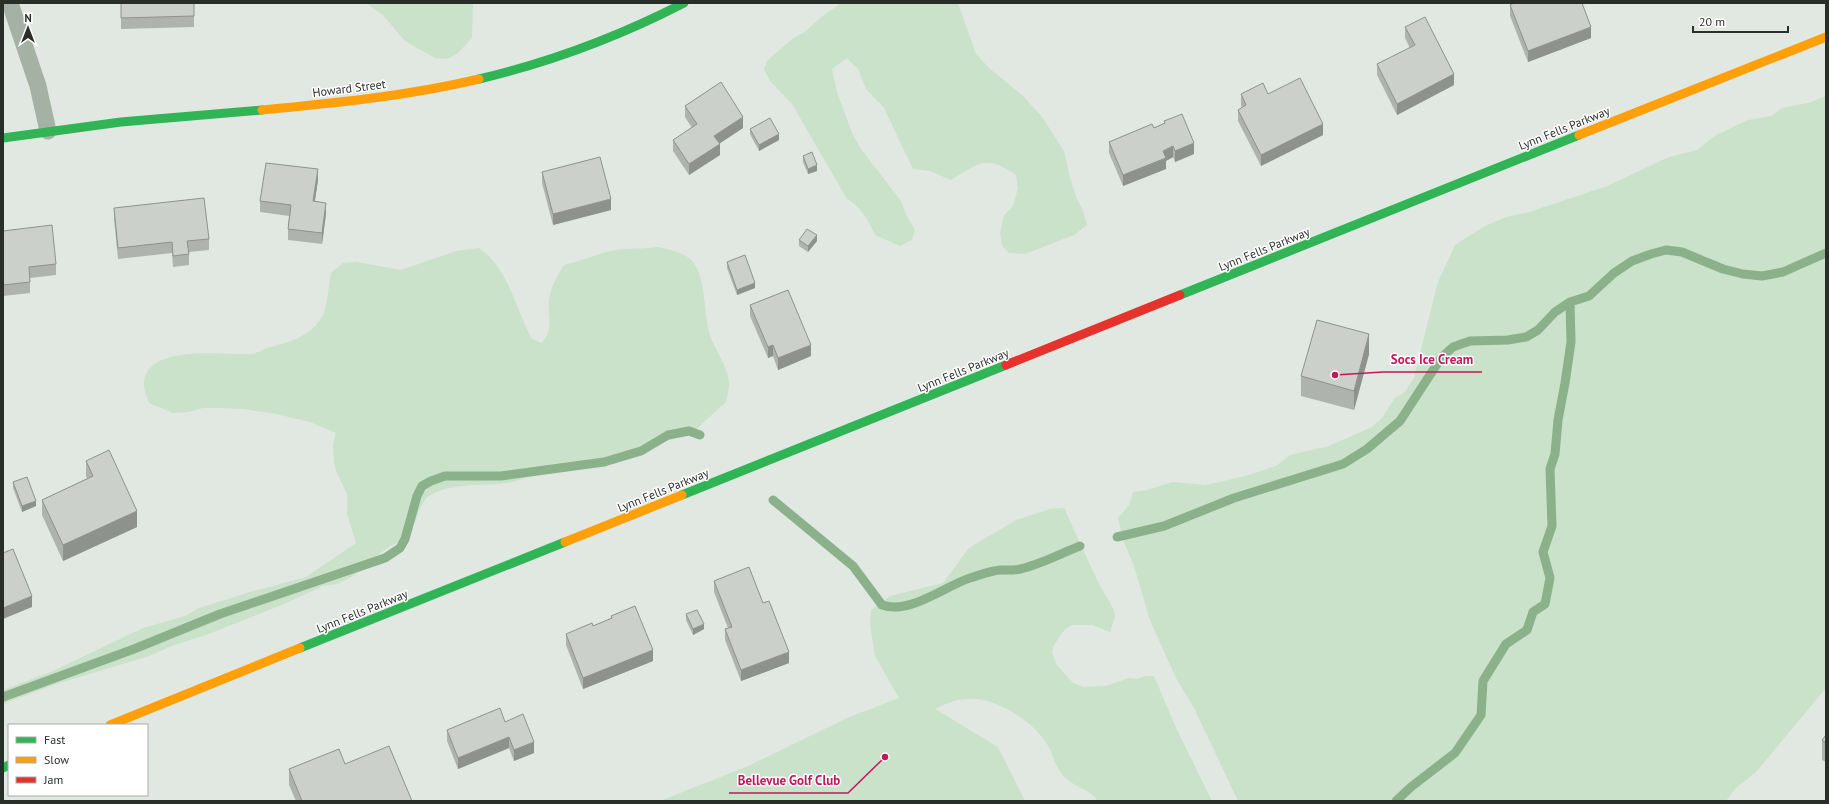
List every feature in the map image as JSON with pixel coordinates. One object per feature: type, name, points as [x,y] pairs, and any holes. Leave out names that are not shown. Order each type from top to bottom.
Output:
[{"type":"main road","name":"Howard Street","points":[[3,138],[48,131],[313,105],[379,97],[476,80],[510,72],[588,47],[684,3]]},
{"type":"main road","name":"Lynn Fells Parkway","points":[[112,724],[1610,122],[1826,37]]},
{"type":"lane","points":[[10,3],[38,86],[48,131]]},
{"type":"green space","points":[[366,3],[473,3],[472,38],[457,54],[447,59],[435,58],[405,41],[383,15]]},
{"type":"green space","points":[[841,3],[958,3],[976,54],[989,68],[1023,96],[1042,117],[1064,151],[1070,178],[1087,225],[1074,235],[1025,254],[1009,253],[1002,246],[1000,233],[1004,215],[1013,206],[1018,188],[1016,175],[1006,168],[990,163],[976,165],[951,180],[930,171],[913,169],[884,108],[866,89],[858,69],[847,58],[832,69],[837,92],[852,133],[861,149],[901,201],[907,217],[915,230],[912,240],[900,246],[875,235],[864,215],[852,202],[847,199],[792,104],[770,81],[764,69],[768,60],[792,39],[805,32],[820,18]]},
{"type":"green space","points":[[1826,96],[1826,688],[1756,772],[1736,788],[1726,801],[1238,801],[1194,708],[1177,680],[1149,617],[1134,566],[1123,540],[1118,518],[1129,505],[1133,492],[1147,490],[1173,482],[1205,485],[1242,477],[1276,466],[1290,455],[1329,446],[1372,427],[1381,419],[1395,398],[1404,393],[1414,378],[1438,282],[1455,245],[1485,226],[1506,217],[1529,212],[1607,186],[1669,157],[1697,150],[1716,135],[1748,120],[1771,116],[1782,108],[1808,103]]},
{"type":"green space","points":[[657,247],[682,254],[694,263],[701,280],[711,338],[728,375],[729,388],[726,402],[694,431],[674,439],[597,459],[569,464],[513,482],[471,485],[448,488],[436,492],[426,498],[419,510],[415,523],[400,541],[387,548],[353,576],[338,584],[323,586],[284,604],[206,635],[174,645],[149,656],[56,684],[3,704],[3,690],[53,671],[143,628],[185,616],[199,608],[250,592],[306,577],[356,543],[347,514],[347,494],[334,463],[333,444],[336,433],[310,422],[276,414],[243,409],[203,408],[188,412],[173,413],[149,403],[144,390],[147,372],[157,363],[171,357],[187,354],[252,354],[299,338],[312,329],[323,315],[327,301],[331,273],[343,263],[356,262],[401,270],[456,251],[479,248],[498,266],[532,339],[542,343],[546,337],[550,322],[549,300],[551,290],[564,265],[601,253],[616,250]]},
{"type":"green space","points":[[1064,508],[1098,582],[1114,610],[1115,617],[1110,632],[1092,625],[1072,625],[1065,629],[1054,645],[1052,652],[1056,664],[1073,683],[1083,687],[1106,686],[1129,678],[1137,679],[1145,676],[1154,676],[1177,730],[1212,801],[1098,801],[1087,791],[1072,783],[1064,776],[1058,768],[1047,744],[1041,735],[1023,719],[1000,706],[989,702],[978,699],[963,699],[935,709],[998,747],[1025,801],[660,801],[748,766],[847,718],[899,698],[875,656],[870,625],[871,610],[890,596],[943,583],[969,548],[1016,520],[1050,509]]},
{"type":"building","points":[[121,3],[194,3],[194,16],[121,18]]},
{"type":"building","points":[[1514,3],[1582,3],[1591,27],[1528,51],[1510,5]]},
{"type":"building","points":[[1425,17],[1454,74],[1397,104],[1377,64],[1415,45],[1405,27]]},
{"type":"building","points":[[1300,78],[1323,124],[1261,155],[1238,110],[1246,105],[1241,94],[1263,83],[1268,94]]},
{"type":"building","points":[[721,82],[743,117],[714,136],[720,144],[689,164],[673,140],[697,124],[685,106]]},
{"type":"building","points":[[1182,114],[1194,143],[1175,151],[1173,146],[1163,151],[1166,158],[1123,175],[1109,142],[1152,124],[1154,128],[1165,123],[1164,121]]},
{"type":"building","points":[[770,118],[779,134],[759,145],[750,129]]},
{"type":"building","points":[[812,152],[817,165],[808,169],[803,156]]},
{"type":"building","points":[[600,157],[611,199],[553,214],[542,172]]},
{"type":"building","points":[[266,163],[318,169],[313,201],[326,203],[322,233],[288,229],[291,205],[260,201]]},
{"type":"building","points":[[204,198],[209,239],[187,241],[189,254],[173,256],[172,242],[118,248],[114,208]]},
{"type":"building","points":[[52,225],[56,264],[29,267],[30,282],[3,285],[3,231]]},
{"type":"building","points":[[807,229],[817,235],[808,246],[799,240]]},
{"type":"building","points":[[745,255],[755,283],[737,290],[727,262]]},
{"type":"building","points":[[788,290],[811,345],[778,358],[773,345],[768,347],[750,305]]},
{"type":"building","points":[[1317,320],[1369,334],[1354,391],[1301,376]]},
{"type":"building","points":[[109,450],[137,511],[63,545],[42,500],[93,476],[86,461]]},
{"type":"building","points":[[27,477],[36,501],[22,506],[13,482]]},
{"type":"building","points":[[13,549],[32,596],[3,608],[3,553]]},
{"type":"building","points":[[749,567],[763,603],[769,601],[789,652],[741,670],[725,629],[732,627],[714,581]]},
{"type":"building","points":[[635,606],[653,650],[583,678],[566,634],[592,623],[593,626],[612,618],[611,616]]},
{"type":"building","points":[[697,610],[704,624],[693,629],[686,614]]},
{"type":"building","points":[[500,708],[505,722],[523,714],[534,742],[514,750],[509,737],[458,758],[447,730]]},
{"type":"building","points":[[1826,735],[1826,743],[1822,740]]},
{"type":"building","points":[[389,746],[412,801],[302,801],[289,769],[339,749],[345,764]]},
{"type":"waterway","points":[[1117,537],[1164,526],[1234,498],[1343,464],[1367,449],[1400,421],[1441,358],[1453,347],[1470,341],[1508,340],[1526,337],[1538,330],[1555,312],[1570,302],[1589,296],[1614,273],[1632,261],[1666,250],[1682,252],[1723,269],[1743,274],[1762,276],[1783,272],[1826,253]]},
{"type":"waterway","points":[[1396,801],[1411,787],[1455,753],[1481,715],[1483,681],[1506,644],[1527,630],[1533,612],[1545,604],[1550,578],[1543,552],[1552,526],[1550,469],[1555,454],[1558,420],[1571,342],[1570,302]]},
{"type":"waterway","points":[[3,697],[134,649],[220,614],[385,558],[400,548],[405,539],[417,496],[422,486],[431,481],[445,476],[501,476],[604,462],[641,451],[668,435],[689,431],[700,435]]},
{"type":"waterway","points":[[773,500],[853,566],[882,605],[893,607],[915,603],[960,582],[985,573],[1000,570],[1018,570],[1031,566],[1080,546]]},
{"type":"traffic: fast","points":[[479,79],[532,65],[609,38],[684,3]]},
{"type":"traffic: fast","points":[[3,138],[121,122],[262,110]]},
{"type":"traffic: fast","points":[[1180,295],[1579,135]]},
{"type":"traffic: fast","points":[[682,495],[1006,365]]},
{"type":"traffic: fast","points":[[300,648],[565,542]]},
{"type":"traffic: fast","points":[[3,768],[8,766]]},
{"type":"traffic: slow","points":[[1579,135],[1826,37]]},
{"type":"traffic: slow","points":[[262,110],[344,102],[425,90],[479,79]]},
{"type":"traffic: slow","points":[[565,542],[682,495]]},
{"type":"traffic: slow","points":[[112,724],[300,648]]},
{"type":"traffic: jam","points":[[1006,365],[1180,295]]},
{"type":"place","name":"Socs Ice Cream","points":[[1335,375]]},
{"type":"place","name":"Bellevue Golf Club","points":[[885,757]]}]
